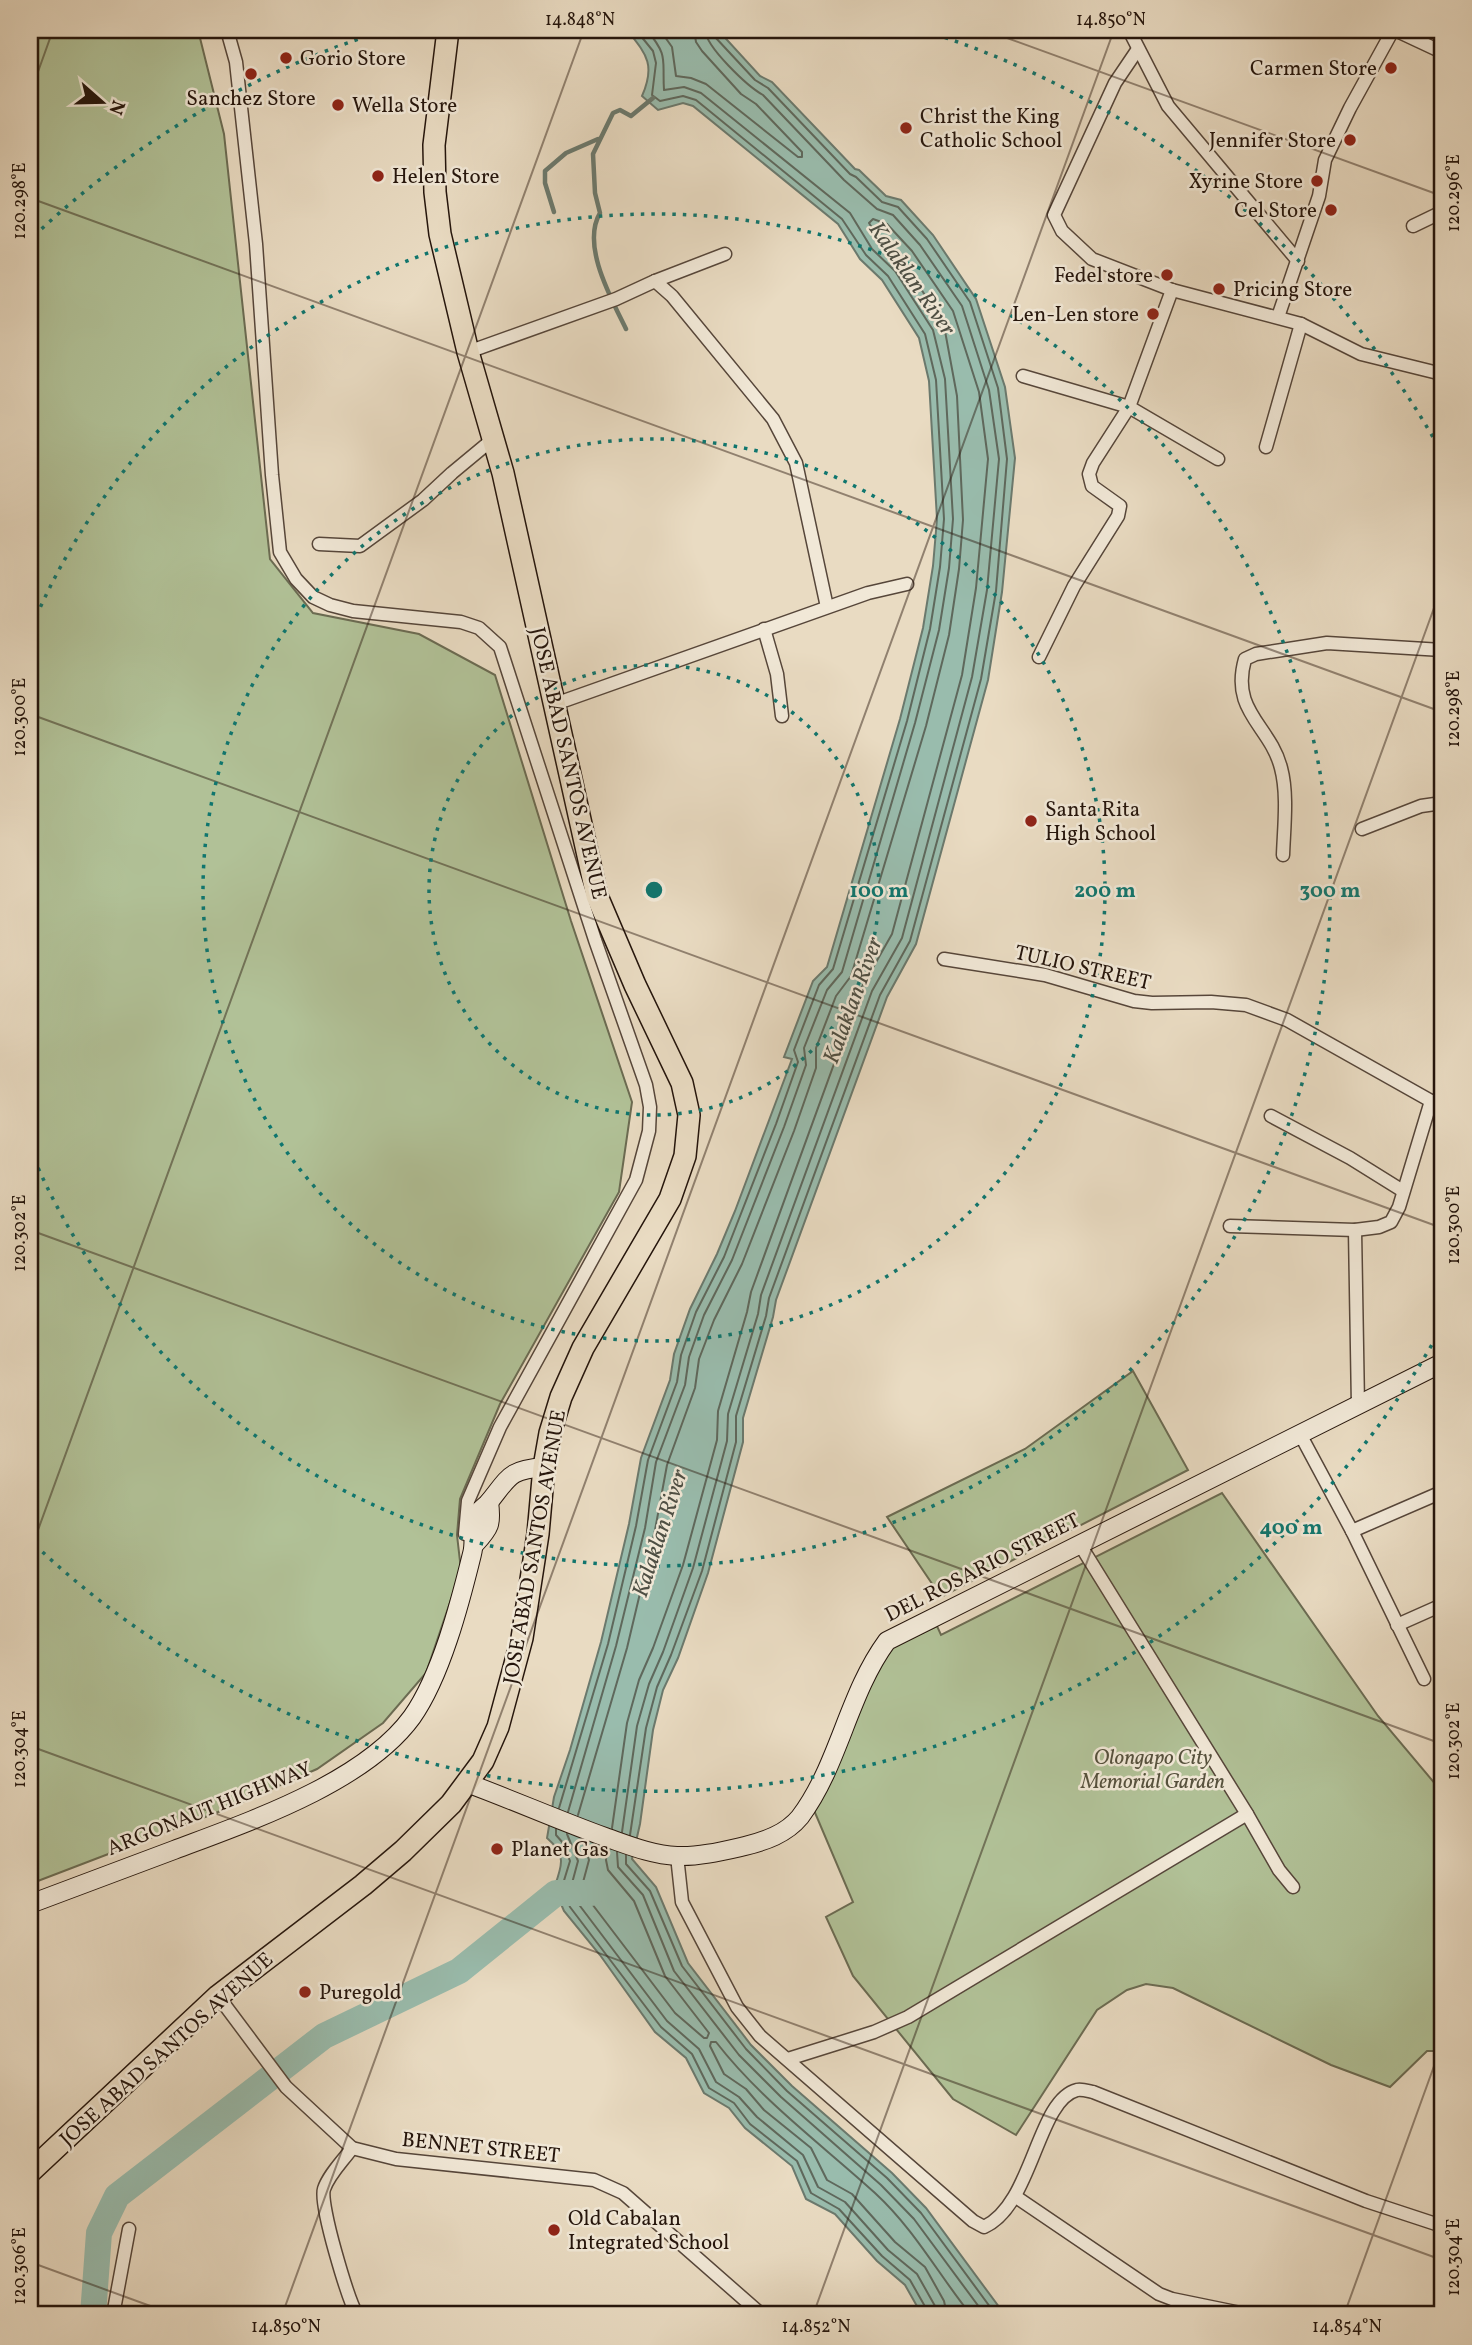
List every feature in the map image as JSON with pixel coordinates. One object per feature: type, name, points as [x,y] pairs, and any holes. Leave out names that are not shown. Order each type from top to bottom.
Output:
[{"type":"highway","name":"JOSE ABAD SANTOS AVENUE","points":[[30,2172],[218,1996],[403,1851],[451,1804],[483,1761],[498,1727],[522,1638],[538,1534],[544,1467],[550,1433],[561,1397],[583,1348],[670,1199],[685,1156],[689,1115],[682,1083],[597,897],[493,439],[468,352],[440,234],[435,192],[434,145],[448,30]]},
{"type":"main road","name":"DEL ROSARIO STREET","points":[[467,1783],[541,1814],[642,1850],[677,1856],[722,1851],[762,1842],[785,1831],[799,1818],[816,1791],[865,1676],[887,1641],[1442,1363]]},
{"type":"main road","name":"ARGONAUT HIGHWAY","points":[[30,1904],[286,1805],[344,1774],[394,1737],[411,1718],[423,1698],[446,1642],[475,1544],[487,1531],[492,1519],[489,1502],[502,1483],[518,1471],[544,1467]]},
{"type":"street","points":[[227,30],[236,62],[256,244],[280,552],[296,579],[313,597],[330,605],[354,611],[461,622],[479,628],[500,647],[595,940],[646,1085],[650,1107],[649,1131],[636,1180],[500,1427],[468,1501],[465,1533],[469,1565]]},
{"type":"street","points":[[1129,30],[1168,106],[1240,189],[1297,261]]},
{"type":"street","points":[[1278,317],[1319,196],[1325,160],[1350,108],[1394,30],[1442,52]]},
{"type":"street","points":[[1139,49],[1115,83],[1054,215],[1062,231],[1092,259],[1172,290],[1301,324],[1361,354],[1442,374]]},
{"type":"street","points":[[1413,226],[1442,212]]},
{"type":"street","points":[[468,352],[616,299],[725,254]]},
{"type":"street","points":[[655,281],[672,296],[773,419],[796,463],[827,607]]},
{"type":"street","points":[[1039,657],[1074,586],[1118,516],[1120,506],[1091,486],[1089,474],[1093,463],[1129,407],[1172,290]]},
{"type":"street","points":[[1266,447],[1301,324]]},
{"type":"street","points":[[1023,376],[1129,407],[1218,459]]},
{"type":"street","points":[[320,544],[360,546],[423,500],[493,439]]},
{"type":"street","points":[[555,704],[868,593],[907,584]]},
{"type":"street","points":[[764,629],[777,674],[782,716]]},
{"type":"street","points":[[1283,855],[1282,771],[1275,749],[1250,715],[1244,699],[1241,674],[1245,659],[1256,654],[1326,643],[1442,650]]},
{"type":"street","points":[[1362,828],[1421,806],[1442,803]]},
{"type":"street","name":"TULIO STREET","points":[[944,959],[1045,975],[1134,1001],[1246,1005],[1287,1020],[1436,1101]]},
{"type":"street","points":[[1230,1226],[1355,1230],[1379,1227],[1391,1222],[1436,1101]]},
{"type":"street","points":[[1271,1116],[1350,1158],[1404,1191]]},
{"type":"street","points":[[1355,1230],[1358,1406]]},
{"type":"street","points":[[1300,1434],[1352,1531],[1424,1679]]},
{"type":"street","points":[[1352,1531],[1442,1492]]},
{"type":"street","points":[[1079,1543],[1247,1814],[1279,1871],[1293,1887]]},
{"type":"street","points":[[1397,1625],[1442,1605]]},
{"type":"street","points":[[788,2059],[874,2032],[908,2017],[1247,1814]]},
{"type":"street","points":[[677,1856],[682,1902],[737,2007],[760,2036],[984,2227],[993,2223],[1016,2197],[1051,2115],[1066,2095],[1079,2090],[1093,2092],[1366,2202],[1442,2226]]},
{"type":"street","name":"BENNET STREET","points":[[218,1996],[286,2087],[352,2148],[396,2159],[594,2180],[623,2193],[762,2315]]},
{"type":"street","points":[[352,2148],[327,2181],[323,2192],[324,2210],[357,2315]]},
{"type":"street","points":[[1016,2197],[1159,2294],[1250,2315]]},
{"type":"street","points":[[113,2315],[129,2229]]},
{"type":"green space","points":[[30,30],[198,30],[224,134],[270,559],[313,613],[419,634],[495,675],[571,921],[632,1102],[619,1192],[500,1404],[460,1499],[457,1535],[461,1570],[426,1673],[383,1723],[317,1769],[226,1809],[30,1884]]},
{"type":"green space","points":[[1133,1371],[1188,1470],[941,1597],[887,1517],[1025,1449]]},
{"type":"green space","name":"Olongapo City Memorial Garden","points":[[1222,1493],[1378,1716],[1442,1792],[1442,2047],[1438,2051],[1427,2051],[1390,2087],[1331,2065],[1173,1988],[1146,1984],[1127,1990],[1097,2010],[1016,2135],[953,2099],[853,1976],[826,1917],[853,1902],[813,1808],[883,1651],[937,1626],[941,1635]]},
{"type":"water","name":"Kalaklan River","points":[[627,30],[718,30],[760,76],[772,82],[855,169],[886,196],[901,200],[933,235],[976,299],[1005,387],[1015,458],[1002,592],[988,680],[916,944],[887,997],[776,1300],[743,1418],[743,1442],[708,1573],[678,1658],[663,1690],[653,1730],[640,1824],[632,1859],[656,1887],[688,1963],[751,2045],[792,2086],[892,2173],[926,2208],[1005,2315],[922,2315],[905,2285],[877,2261],[835,2214],[806,2199],[792,2166],[745,2128],[729,2108],[704,2093],[686,2058],[655,2032],[600,1955],[564,1911],[554,1888],[561,1861],[558,1850],[547,1838],[554,1797],[601,1642],[629,1524],[641,1458],[670,1380],[674,1354],[690,1309],[735,1211],[792,1059],[784,1057],[813,981],[827,967],[900,719],[923,628],[937,519],[929,381],[919,338],[882,280],[860,259],[838,224],[693,106],[683,103],[658,110],[642,96],[648,76],[647,60]]},
{"type":"waterway","points":[[626,329],[606,287],[596,256],[595,226],[600,213],[595,193],[593,154],[613,113],[620,110],[631,116],[653,98]]},
{"type":"waterway","points":[[554,212],[545,183],[545,171],[566,153],[598,139]]},
{"type":"waterway","points":[[93,2315],[99,2233],[117,2196],[324,2036],[459,1971],[556,1893],[591,1893]]},
{"type":"place","name":"Gorio Store","points":[[286,58]]},
{"type":"place","name":"Carmen Store","points":[[1391,68]]},
{"type":"place","name":"Sanchez Store","points":[[251,74]]},
{"type":"place","name":"Wella Store","points":[[338,105]]},
{"type":"place","name":"Christ the King Catholic School","points":[[906,128]]},
{"type":"place","name":"Jennifer Store","points":[[1350,140]]},
{"type":"place","name":"Helen Store","points":[[378,176]]},
{"type":"place","name":"Xyrine Store","points":[[1317,181]]},
{"type":"place","name":"Cel Store","points":[[1331,210]]},
{"type":"place","name":"Fedel store","points":[[1167,275]]},
{"type":"place","name":"Pricing Store","points":[[1219,289]]},
{"type":"place","name":"Len-Len store","points":[[1153,314]]},
{"type":"place","name":"Santa Rita High School","points":[[1031,821]]},
{"type":"place","name":"Planet Gas","points":[[497,1849]]},
{"type":"place","name":"Puregold","points":[[305,1992]]},
{"type":"place","name":"Old Cabalan Integrated School","points":[[554,2230]]}]
